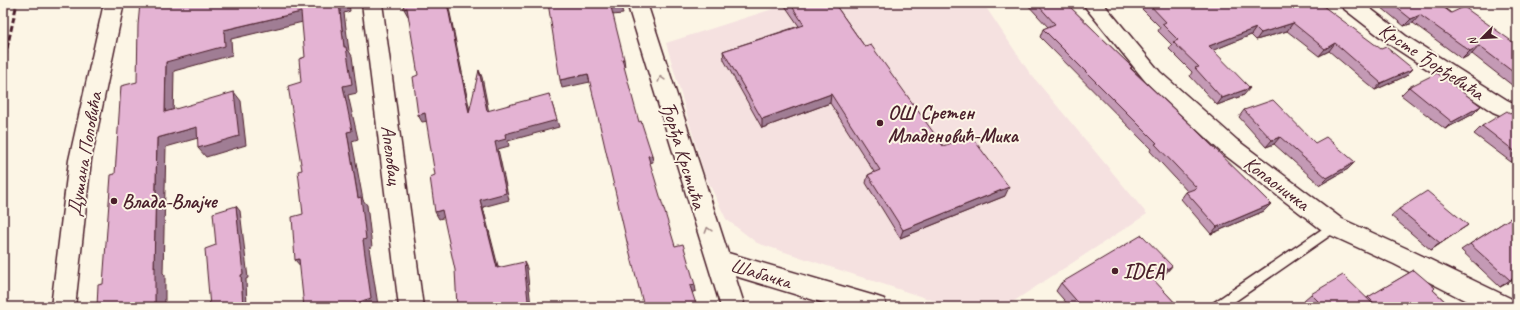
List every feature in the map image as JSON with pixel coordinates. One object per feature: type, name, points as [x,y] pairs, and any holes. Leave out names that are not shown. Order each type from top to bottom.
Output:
[{"type":"street","name":"Душана Поповића","points":[[63,307],[80,160],[114,3]]},
{"type":"street","name":"Апеловац","points":[[372,3],[412,307]]},
{"type":"street","name":"Ђорђа Крстића","points":[[636,3],[733,307]]},
{"type":"street","name":"Копаоничка","points":[[1092,3],[1153,77],[1229,146],[1334,226],[1402,257],[1503,307]]},
{"type":"street","name":"Крсте Ђорђевића","points":[[1350,3],[1399,41],[1500,106],[1517,114]]},
{"type":"street","name":"Шабачка","points":[[717,260],[874,307]]},
{"type":"lane","points":[[1217,307],[1334,226]]},
{"type":"shaded area","name":"ОШ Сретен Младеновић-Мика","points":[[792,3],[983,3],[1029,72],[1147,214],[1005,307],[953,307],[757,243],[726,219],[704,173],[666,43]]},
{"type":"building","points":[[140,3],[339,3],[344,47],[346,47],[352,84],[343,86],[352,131],[347,132],[358,198],[361,197],[366,239],[363,240],[371,298],[344,307],[304,307],[299,259],[295,260],[292,217],[303,214],[298,171],[302,170],[288,86],[301,82],[299,59],[305,57],[301,12],[224,30],[225,46],[166,62],[165,112],[234,92],[239,136],[198,148],[197,127],[157,138],[154,268],[155,267],[155,307],[97,307],[98,285],[103,284],[111,175],[115,174],[121,86],[137,82]]},
{"type":"building","points":[[403,3],[447,3],[469,113],[479,70],[487,111],[549,94],[557,120],[505,134],[506,139],[495,142],[506,193],[480,200],[497,268],[524,262],[528,301],[503,307],[457,307],[455,270],[442,210],[435,212],[430,177],[435,175],[425,113],[418,115],[413,77],[418,75],[407,8],[404,9]]},
{"type":"building","points":[[548,3],[621,3],[621,5],[611,7],[624,59],[622,59],[639,122],[641,121],[652,155],[648,156],[675,246],[683,244],[695,285],[690,286],[697,307],[644,307],[627,242],[588,74],[560,80]]},
{"type":"building","points":[[790,3],[834,3],[865,47],[871,45],[943,146],[971,136],[1009,187],[903,230],[868,175],[880,170],[831,94],[762,119],[723,51],[804,25]]},
{"type":"building","points":[[1036,3],[1066,3],[1132,67],[1130,68],[1194,128],[1271,204],[1217,227],[1186,192],[1197,188],[1155,144],[1157,143],[1043,29],[1055,24]]},
{"type":"building","points":[[1148,3],[1319,3],[1381,49],[1386,47],[1413,69],[1381,83],[1335,43],[1325,49],[1293,23],[1261,33],[1256,28],[1209,46],[1250,88],[1222,98],[1195,68],[1199,67],[1173,42],[1178,40],[1162,24],[1166,22]]},
{"type":"building","points":[[1391,3],[1438,3],[1451,13],[1464,7],[1517,45],[1517,75],[1479,46],[1470,51],[1420,15],[1411,19]]},
{"type":"building","points":[[1437,73],[1481,106],[1452,122],[1409,87]]},
{"type":"building","points":[[1273,100],[1315,143],[1326,137],[1355,162],[1327,178],[1280,137],[1272,140],[1244,110]]},
{"type":"building","points":[[1507,111],[1517,118],[1517,153],[1482,126]]},
{"type":"building","points":[[1427,191],[1468,225],[1440,243],[1399,209]]},
{"type":"building","points":[[236,206],[243,274],[241,275],[243,307],[210,307],[205,249],[216,245],[213,213]]},
{"type":"building","points":[[1517,214],[1517,277],[1510,280],[1470,244]]},
{"type":"building","points":[[1142,235],[1172,266],[1152,278],[1178,306],[1082,307],[1061,283]]},
{"type":"building","points":[[1414,270],[1435,288],[1433,290],[1451,307],[1378,307],[1368,297]]},
{"type":"building","points":[[1343,275],[1376,307],[1324,307],[1311,294]]},
{"type":"railway","points":[[3,66],[17,3]]},
{"type":"place","name":"ОШ Сретен Младеновић-Мика","points":[[880,123]]},
{"type":"place","name":"Влада-Влајче","points":[[114,201]]},
{"type":"place","name":"IDEA","points":[[1115,271]]}]
